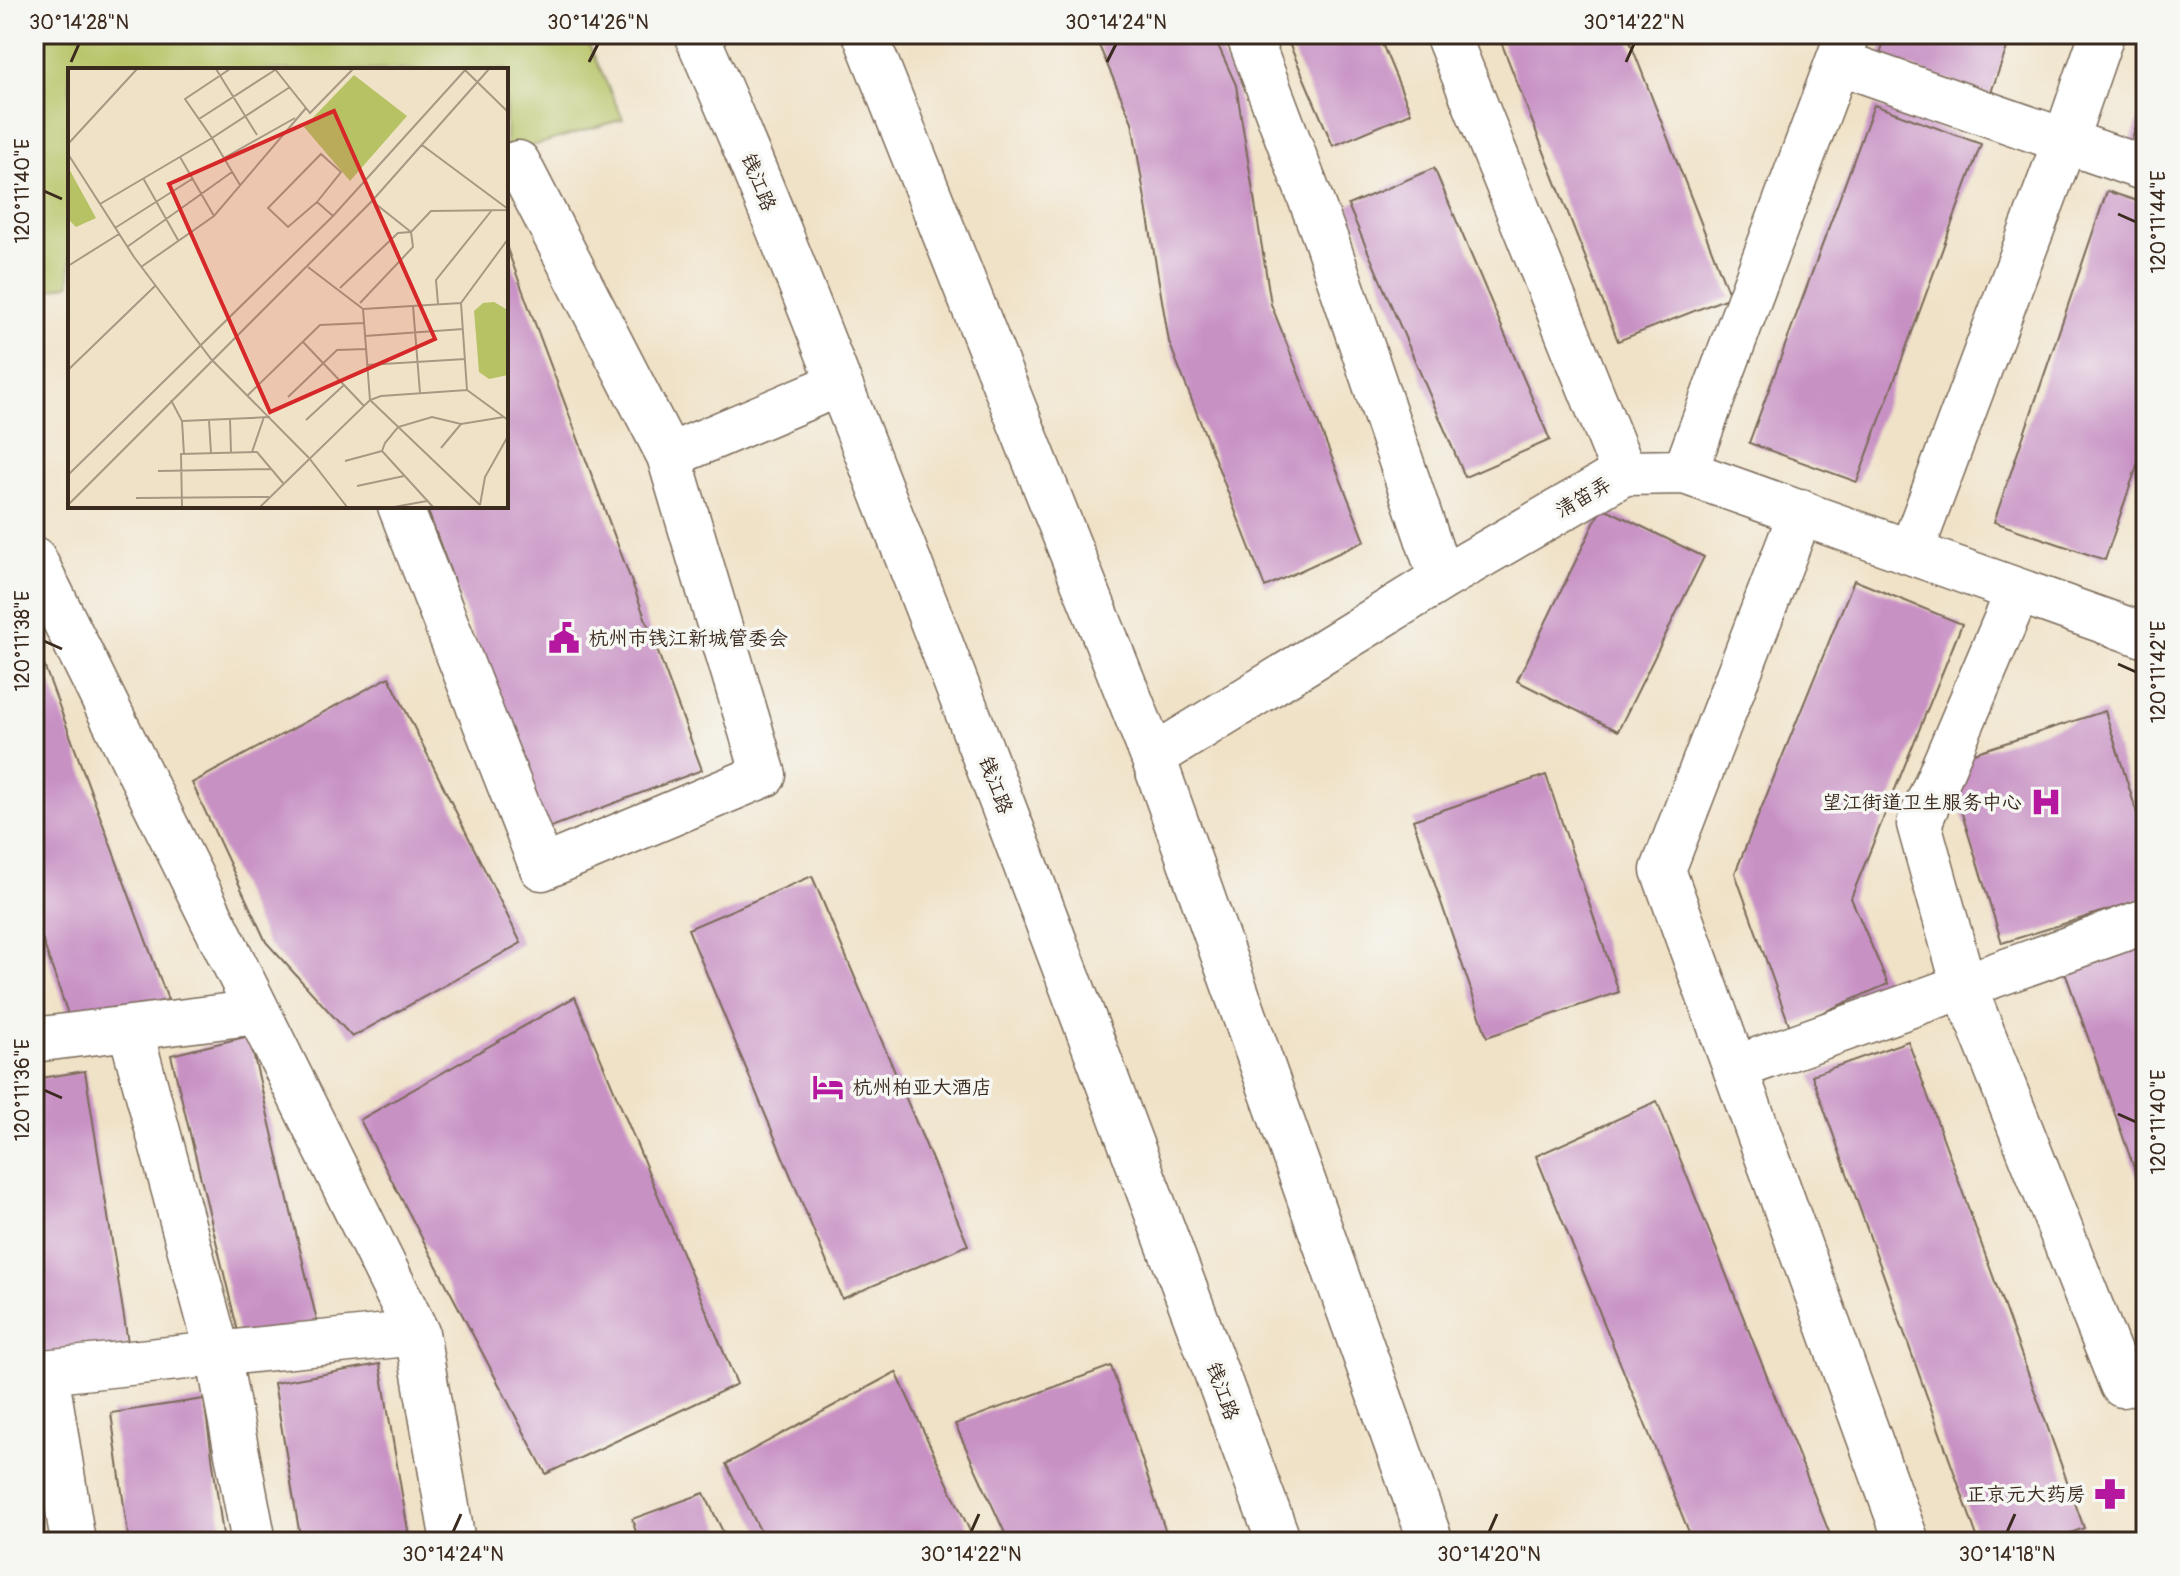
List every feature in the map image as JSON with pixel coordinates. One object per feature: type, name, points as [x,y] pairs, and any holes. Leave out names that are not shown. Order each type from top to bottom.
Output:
[{"type":"main road","name":"钱江路","points":[[696,34],[735,123],[1044,907],[1279,1542]]},
{"type":"main road","points":[[865,34],[1153,757],[1431,1542]]},
{"type":"main road","points":[[1248,34],[1326,240],[1441,579]]},
{"type":"main road","points":[[1447,34],[1624,473]]},
{"type":"main road","points":[[1911,552],[2102,34]]},
{"type":"main road","points":[[1685,472],[1843,48],[2065,141],[2146,169]]},
{"type":"main road","points":[[401,508],[542,868],[764,775],[669,456],[518,163],[508,167]]},
{"type":"main road","points":[[669,456],[839,384]]},
{"type":"main road","name":"清笛弄","points":[[1153,757],[1441,579],[1624,473],[1685,472],[2146,636]]},
{"type":"main road","points":[[1801,512],[1663,870],[1907,1542]]},
{"type":"main road","points":[[34,559],[417,1333],[453,1542]]},
{"type":"main road","points":[[2018,591],[1919,824],[1964,986],[2122,1385]]},
{"type":"main road","points":[[1735,1068],[2146,921]]},
{"type":"main road","points":[[34,1040],[258,1012]]},
{"type":"main road","points":[[130,1028],[218,1354],[254,1542]]},
{"type":"main road","points":[[73,1542],[40,1372],[417,1333]]},
{"type":"green space","points":[[34,34],[584,34],[623,119],[508,153],[508,68],[68,68],[68,285],[34,295]]},
{"type":"building","points":[[1094,34],[1213,34],[1236,85],[1271,304],[1365,541],[1265,587],[1169,342],[1132,122]]},
{"type":"building","points":[[1285,34],[1378,34],[1411,113],[1333,146]]},
{"type":"building","points":[[1498,34],[1627,34],[1730,297],[1618,341]]},
{"type":"building","points":[[1887,34],[2012,34],[1990,95],[1879,56]]},
{"type":"building","points":[[2146,98],[2146,150],[2130,144]]},
{"type":"building","points":[[1874,105],[1981,144],[1857,482],[1749,443]]},
{"type":"building","points":[[1434,168],[1550,440],[1465,477],[1348,205]]},
{"type":"building","points":[[2107,191],[2146,204],[2146,439],[2105,560],[1994,522]]},
{"type":"building","name":"杭州市钱江新城管委会","points":[[508,251],[702,770],[546,829],[427,508],[508,508]]},
{"type":"building","points":[[1602,507],[1704,557],[1618,731],[1517,681]]},
{"type":"building","points":[[1854,580],[1962,624],[1851,898],[1888,984],[1790,1027],[1735,873]]},
{"type":"building","points":[[34,638],[168,1000],[70,1020],[34,915]]},
{"type":"building","points":[[389,677],[521,943],[352,1037],[266,942],[192,783]]},
{"type":"building","name":"望江街道卫生服务中心","points":[[2105,711],[2146,842],[2146,898],[2002,943],[1946,762]]},
{"type":"building","points":[[1546,775],[1619,992],[1487,1037],[1413,820]]},
{"type":"building","name":"杭州柏亚大酒店","points":[[812,876],[968,1245],[842,1299],[688,929]]},
{"type":"building","points":[[2146,943],[2146,1202],[2065,972]]},
{"type":"building","points":[[575,997],[737,1384],[546,1474],[360,1120]]},
{"type":"building","points":[[249,1036],[317,1321],[240,1340],[171,1055]]},
{"type":"building","points":[[1908,1041],[2084,1528],[2047,1542],[1979,1542],[1812,1075]]},
{"type":"building","points":[[85,1071],[130,1355],[34,1361],[34,1079]]},
{"type":"building","points":[[1657,1101],[1833,1542],[1693,1542],[1536,1156]]},
{"type":"building","points":[[380,1364],[410,1542],[301,1542],[274,1383]]},
{"type":"building","points":[[1111,1366],[1169,1542],[1009,1542],[955,1424]]},
{"type":"building","points":[[896,1372],[975,1542],[766,1542],[726,1464]]},
{"type":"building","points":[[204,1399],[224,1542],[129,1542],[111,1413]]},
{"type":"building","points":[[704,1493],[728,1542],[639,1542],[632,1519]]},
{"type":"place","name":"杭州市钱江新城管委会","points":[[564,638]]},
{"type":"place","name":"望江街道卫生服务中心","points":[[2046,802]]},
{"type":"place","name":"杭州柏亚大酒店","points":[[828,1087]]},
{"type":"place","name":"正京元大药房","points":[[2110,1494]]}]
